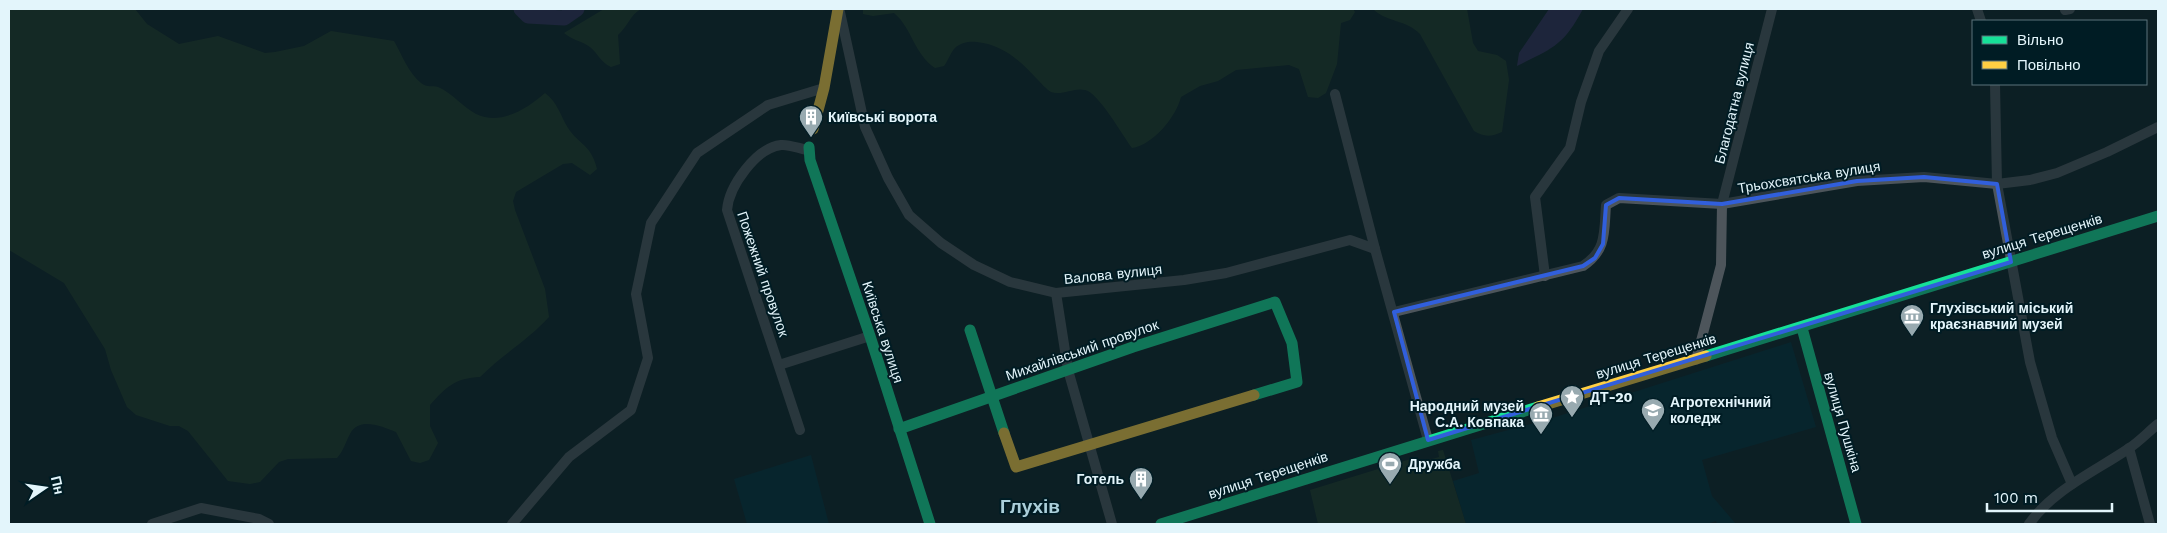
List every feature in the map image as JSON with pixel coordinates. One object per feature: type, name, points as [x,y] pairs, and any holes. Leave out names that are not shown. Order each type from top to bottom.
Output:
[{"type":"street","points":[[813,129],[824,88],[839,9]]},
{"type":"street","name":"Валова вулиця","points":[[839,9],[865,127],[888,178],[910,215],[941,243],[974,265],[1010,282],[1056,293],[1184,280],[1217,274],[1350,240],[1375,249]]},
{"type":"street","points":[[1545,276],[1535,196],[1570,148],[1581,102],[1599,51],[1628,9]]},
{"type":"street","name":"Благодатна вулиця","points":[[1696,360],[1721,265],[1722,204],[1772,9]]},
{"type":"street","points":[[1994,85],[1997,184],[2030,362],[2052,438],[2072,484]]},
{"type":"street","points":[[512,524],[569,457],[631,410],[648,358],[636,294],[651,223],[698,153],[768,105],[824,88]]},
{"type":"street","points":[[1336,94],[1375,249],[1428,440]]},
{"type":"street","name":"Трьохсвятська вулиця","points":[[1722,204],[1857,181],[1924,176],[1997,184],[2030,180],[2058,172],[2107,152],[2158,127]]},
{"type":"street","name":"Пожежний провулок","points":[[800,430],[727,210],[728,198],[753,159],[770,148],[783,145],[808,149]]},
{"type":"street","name":"Київська вулиця","points":[[808,149],[930,524]]},
{"type":"street","points":[[1394,312],[1583,266],[1595,258],[1603,244],[1606,205],[1619,198],[1722,204]]},
{"type":"street","name":"вулиця Терещенків","points":[[1161,524],[1428,440],[1802,328],[2158,216]]},
{"type":"street","points":[[1056,293],[1068,370],[1112,524]]},
{"type":"street","name":"Михайлівський провулок","points":[[899,429],[1201,324],[1275,302],[1292,343],[1297,382],[1089,446]]},
{"type":"street","name":"вулиця Пушкіна","points":[[1802,328],[1856,524]]},
{"type":"street","points":[[970,330],[1016,468],[1089,446]]},
{"type":"street","points":[[779,366],[870,336]]},
{"type":"street","points":[[2030,524],[2035,516],[2072,484],[2130,448],[2158,424]]},
{"type":"street","points":[[2130,448],[2150,524]]},
{"type":"street","points":[[152,524],[201,508],[259,519],[268,524]]},
{"type":"highlighted area","points":[[1924,177],[1997,184],[2011,262],[1428,440],[1394,312],[1583,266],[1595,258],[1603,244],[1606,205],[1619,198],[1722,204],[1857,181]]},
{"type":"shaded area","points":[[1549,9],[1583,9],[1563,39],[1540,55],[1517,66],[1519,53]]},
{"type":"shaded area","name":"Агротехнічний коледж","points":[[1791,342],[1816,427],[1702,460],[1712,496],[1736,524],[1717,524],[1716,521],[1707,524],[1466,524],[1453,481],[1479,473],[1471,440],[1546,420]]},
{"type":"shaded area","points":[[811,455],[829,524],[747,524],[734,479]]},
{"type":"green space","points":[[9,9],[135,9],[147,24],[179,44],[218,36],[265,53],[304,46],[331,31],[394,41],[409,69],[421,83],[436,86],[453,96],[471,111],[485,117],[495,118],[514,114],[545,93],[556,105],[572,134],[591,154],[597,169],[590,175],[572,163],[563,164],[516,192],[513,201],[545,289],[549,317],[480,377],[457,382],[441,393],[430,405],[430,426],[438,443],[429,460],[420,463],[411,461],[396,432],[372,424],[365,424],[359,425],[354,429],[337,458],[288,459],[279,462],[260,482],[250,484],[228,481],[188,431],[179,426],[170,426],[136,415],[127,407],[111,370],[105,349],[64,283],[9,250]]},
{"type":"green space","points":[[604,9],[641,9],[634,14],[618,35],[620,64],[611,67],[604,63],[590,47],[564,33]]},
{"type":"green space","points":[[863,9],[1353,9],[1355,12],[1350,20],[1341,23],[1337,64],[1326,93],[1318,98],[1308,97],[1299,69],[1289,65],[1236,70],[1218,81],[1200,86],[1181,97],[1174,113],[1162,129],[1148,142],[1132,148],[1097,98],[1085,90],[1051,92],[1011,55],[1003,50],[977,42],[966,42],[958,45],[944,66],[935,68],[922,56],[905,26],[894,13],[873,16],[863,14]]},
{"type":"green space","points":[[1373,9],[1467,9],[1473,43],[1478,51],[1497,55],[1506,61],[1509,80],[1502,132],[1488,136],[1474,131],[1420,34],[1415,29],[1384,16]]},
{"type":"green space","name":"Дружба","points":[[1443,450],[1466,524],[1318,524],[1310,490],[1417,457],[1418,463],[1439,457],[1438,451]]},
{"type":"waterway","points":[[521,9],[528,16],[564,18],[577,9]]},
{"type":"traffic: fast","points":[[809,147],[810,160],[870,336],[930,524]]},
{"type":"traffic: fast","points":[[1706,356],[2158,216]]},
{"type":"traffic: fast","points":[[899,429],[1133,347],[1275,302],[1292,343],[1297,382],[1254,395]]},
{"type":"traffic: fast","points":[[1802,328],[1856,524]]},
{"type":"traffic: fast","points":[[970,330],[1004,433]]},
{"type":"traffic: fast","points":[[1161,524],[1538,407]]},
{"type":"traffic: slow","points":[[813,129],[824,88],[838,9]]},
{"type":"traffic: slow","points":[[1538,407],[1706,356]]},
{"type":"traffic: slow","points":[[1004,433],[1016,467],[1254,395]]},
{"type":"place","name":"Київські ворота","points":[[811,138]]},
{"type":"place","name":"Глухівський міський краєзнавчий музей","points":[[1912,337]]},
{"type":"place","name":"ДТ-20","points":[[1572,418]]},
{"type":"place","name":"Агротехнічний коледж","points":[[1653,431]]},
{"type":"place","name":"Народний музей С.А. Ковпака","points":[[1541,435]]},
{"type":"place","name":"Дружба","points":[[1390,485]]},
{"type":"place","name":"Готель","points":[[1141,500]]},
{"type":"district","name":"Глухів","points":[[1030,506]]}]
